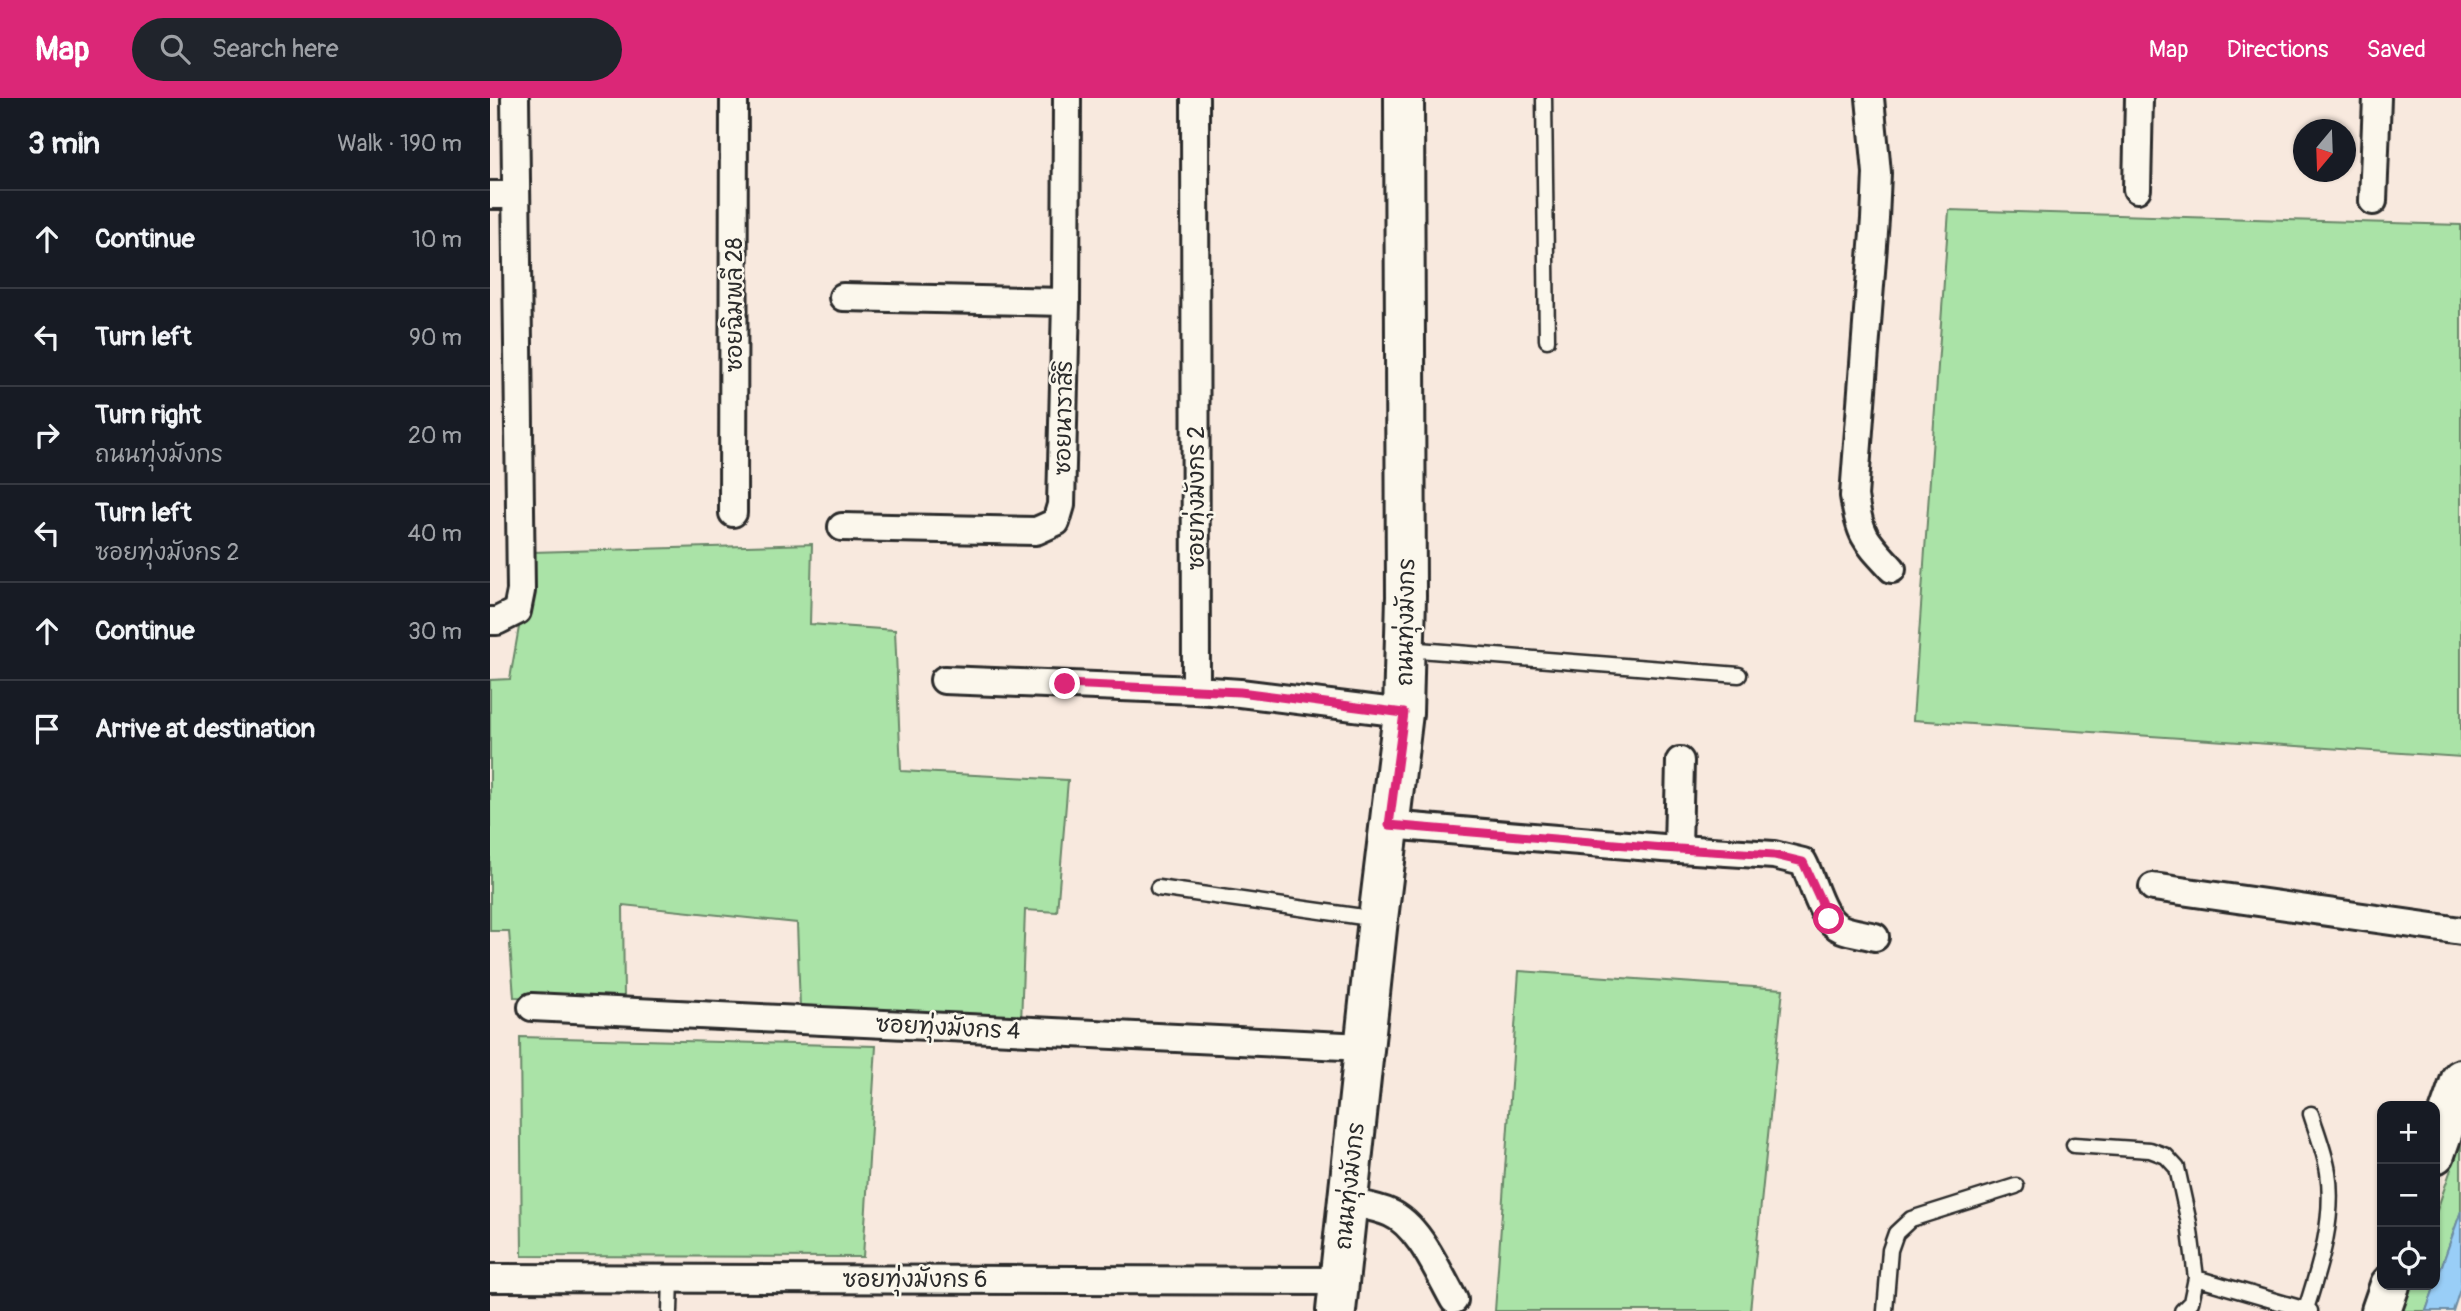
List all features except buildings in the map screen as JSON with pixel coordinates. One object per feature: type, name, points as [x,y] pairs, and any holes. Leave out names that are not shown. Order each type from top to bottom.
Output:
[{"type":"street","points":[[490,621],[497,621],[517,611],[521,591],[503,195],[515,98]]},
{"type":"street","name":"ซอยฉิมพลี 28","points":[[733,513],[734,98]]},
{"type":"street","name":"ซอยนาราสิริ","points":[[842,527],[1036,531],[1056,522],[1061,505],[1068,98]]},
{"type":"street","name":"ซอยทุ่งมังกร 2","points":[[1195,98],[1196,690]]},
{"type":"street","name":"ถนนทุ่งมังกร","points":[[1338,1296],[1378,919],[1404,713],[1404,98]]},
{"type":"street","points":[[1870,98],[1877,173],[1854,496],[1857,518],[1864,538],[1892,569]]},
{"type":"street","points":[[2137,189],[2139,98]]},
{"type":"street","points":[[2373,201],[2377,98]]},
{"type":"street","points":[[843,297],[1066,302]]},
{"type":"street","points":[[944,680],[1240,692],[1404,713]]},
{"type":"street","points":[[1678,849],[1680,761]]},
{"type":"street","points":[[1389,825],[1774,855],[1803,862],[1829,919],[1840,928],[1875,937]]},
{"type":"street","points":[[2153,887],[2461,931]]},
{"type":"street","name":"ซอยทุ่งมังกร 4","points":[[532,1007],[1364,1046]]},
{"type":"street","points":[[2440,1140],[2461,1079]]},
{"type":"street","points":[[1347,1202],[1390,1212],[1401,1219],[1416,1235],[1454,1300]]},
{"type":"street","name":"ซอยทุ่งมังกร 6","points":[[490,1278],[671,1278],[1338,1296]]},
{"type":"street","points":[[2381,1311],[2388,1290]]},
{"type":"lane","points":[[1544,98],[1547,340]]},
{"type":"lane","points":[[1405,649],[1739,675]]},
{"type":"lane","points":[[1158,888],[1378,919]]},
{"type":"lane","points":[[2196,1278],[2308,1310],[2331,1204],[2328,1169],[2311,1114]]},
{"type":"lane","points":[[2074,1145],[2150,1150],[2166,1156],[2177,1168],[2189,1223],[2196,1278],[2192,1301],[2182,1311]]},
{"type":"lane","points":[[1885,1311],[1890,1250],[1896,1233],[1911,1219],[2016,1186]]},
{"type":"lane","points":[[670,1311],[671,1278]]},
{"type":"green space","points":[[1949,210],[2461,225],[2461,757],[1913,720]]},
{"type":"green space","points":[[812,544],[810,624],[895,630],[901,771],[1068,780],[1057,912],[1025,910],[1021,1024],[800,1008],[797,923],[623,905],[624,998],[514,997],[509,931],[490,931],[490,680],[510,679],[532,552]]},
{"type":"green space","points":[[1519,971],[1783,989],[1750,1311],[1495,1311]]},
{"type":"green space","points":[[520,1037],[876,1046],[863,1257],[522,1256]]},
{"type":"green space","points":[[2461,1140],[2461,1211],[2440,1271],[2440,1227],[2440,1201]]},
{"type":"green space","points":[[2409,1290],[2433,1290],[2426,1311],[2402,1311]]},
{"type":"water","points":[[2461,1211],[2461,1286],[2453,1311],[2426,1311],[2433,1290],[2440,1290],[2440,1271]]},
{"type":"route","points":[[1065,684],[1240,692],[1404,713],[1389,825],[1774,855],[1803,862],[1829,919]]}]
